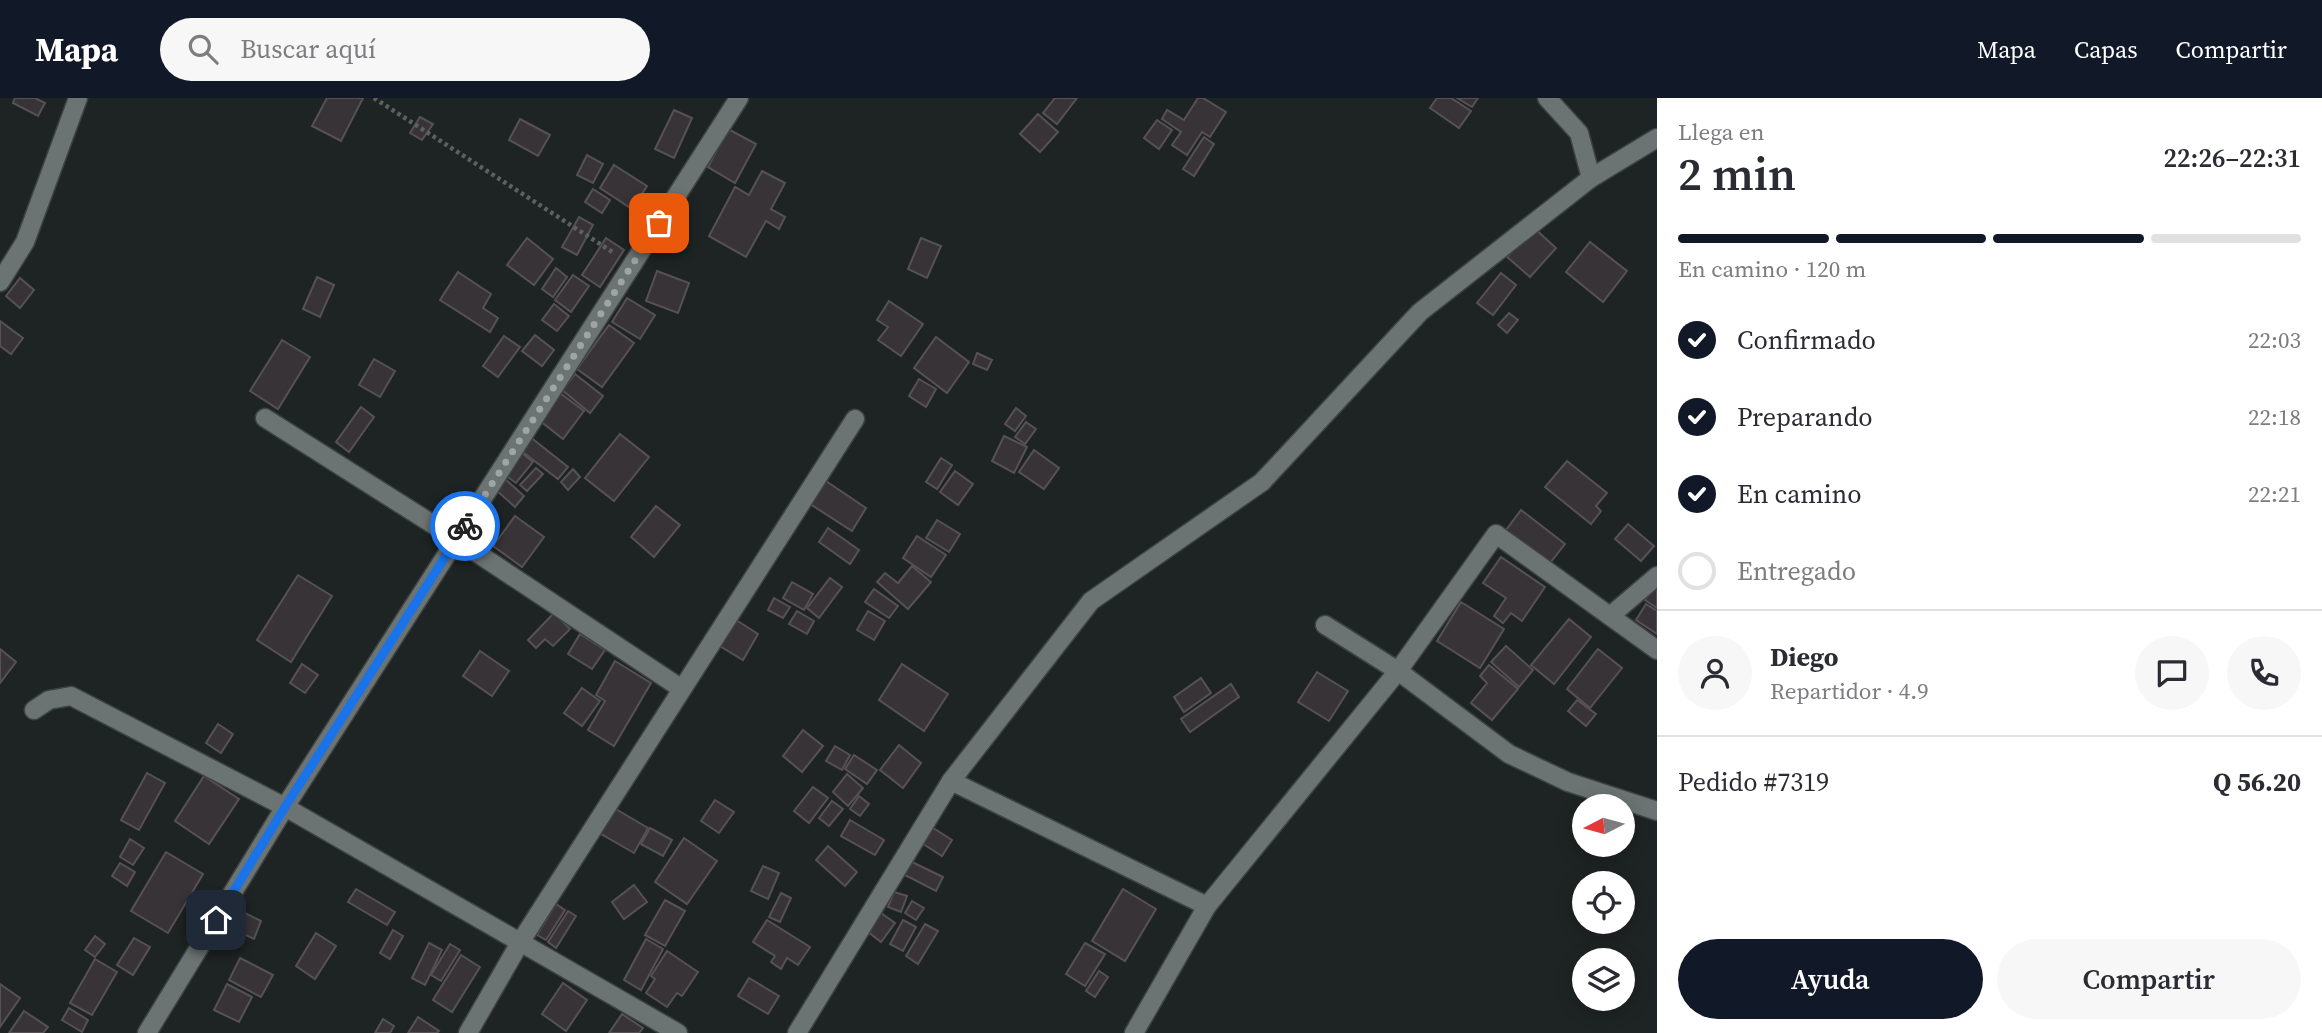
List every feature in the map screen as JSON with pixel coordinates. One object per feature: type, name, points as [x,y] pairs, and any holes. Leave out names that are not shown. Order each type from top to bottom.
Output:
[{"type":"street","points":[[0,282],[26,243],[78,98]]},
{"type":"street","points":[[146,1033],[285,807],[739,98]]},
{"type":"street","points":[[1547,98],[1579,133],[1591,178]]},
{"type":"street","points":[[797,1033],[951,781],[1091,601],[1262,482],[1420,312],[1591,178],[1657,138]]},
{"type":"street","points":[[265,418],[457,539],[682,689]]},
{"type":"street","points":[[468,1033],[521,941],[855,419]]},
{"type":"street","points":[[1134,1033],[1207,906],[1398,671],[1496,534],[1657,650]]},
{"type":"street","points":[[1610,616],[1657,576]]},
{"type":"street","points":[[1325,625],[1398,671],[1509,754],[1568,782],[1657,811]]},
{"type":"street","points":[[34,710],[49,700],[71,696],[285,807],[678,1033]]},
{"type":"street","points":[[951,781],[1207,906]]},
{"type":"path","points":[[374,98],[632,265]]},
{"type":"building","points":[[15,98],[35,98],[45,103],[38,116],[13,103]]},
{"type":"building","points":[[327,98],[363,98],[341,141],[312,126]]},
{"type":"building","points":[[1055,98],[1077,98],[1057,124],[1043,113]]},
{"type":"building","points":[[1198,98],[1203,98],[1226,112],[1210,137],[1202,132],[1187,155],[1172,145],[1181,132],[1162,119],[1167,110],[1184,120]]},
{"type":"building","points":[[1437,98],[1451,98],[1471,111],[1459,128],[1430,108]]},
{"type":"building","points":[[1457,98],[1478,98],[1472,107]]},
{"type":"building","points":[[674,110],[692,118],[674,158],[655,149]]},
{"type":"building","points":[[1038,114],[1058,132],[1040,152],[1020,134]]},
{"type":"building","points":[[420,117],[433,124],[422,140],[410,133]]},
{"type":"building","points":[[520,119],[550,135],[538,156],[509,140]]},
{"type":"building","points":[[1157,120],[1172,130],[1159,149],[1144,138]]},
{"type":"building","points":[[728,129],[756,144],[735,183],[708,167]]},
{"type":"building","points":[[1204,137],[1214,144],[1194,176],[1183,169]]},
{"type":"building","points":[[587,155],[603,164],[593,183],[577,175]]},
{"type":"building","points":[[614,165],[647,186],[632,209],[600,188]]},
{"type":"building","points":[[762,171],[785,183],[771,209],[785,217],[779,229],[766,221],[746,257],[709,236],[735,187],[749,195]]},
{"type":"building","points":[[593,189],[610,200],[602,213],[585,202]]},
{"type":"building","points":[[579,217],[593,225],[577,255],[562,247]]},
{"type":"building","points":[[1533,227],[1556,248],[1530,277],[1507,257]]},
{"type":"building","points":[[527,238],[553,259],[534,285],[507,265]]},
{"type":"building","points":[[606,238],[624,250],[600,287],[582,275]]},
{"type":"building","points":[[921,238],[941,246],[927,278],[908,269]]},
{"type":"building","points":[[1590,242],[1627,271],[1603,302],[1566,272]]},
{"type":"building","points":[[556,268],[567,277],[553,297],[542,289]]},
{"type":"building","points":[[657,271],[689,283],[678,313],[646,301]]},
{"type":"building","points":[[458,272],[491,294],[483,308],[498,318],[490,332],[440,300]]},
{"type":"building","points":[[1501,273],[1516,285],[1493,315],[1477,303]]},
{"type":"building","points":[[573,275],[589,286],[571,312],[555,300]]},
{"type":"building","points":[[317,277],[334,285],[320,317],[303,309]]},
{"type":"building","points":[[20,278],[34,290],[20,308],[6,296]]},
{"type":"building","points":[[627,298],[655,315],[640,339],[612,322]]},
{"type":"building","points":[[889,301],[923,324],[901,356],[878,340],[888,327],[877,320]]},
{"type":"building","points":[[554,304],[569,316],[557,331],[542,320]]},
{"type":"building","points":[[1509,313],[1518,320],[1507,333],[1498,325]]},
{"type":"building","points":[[0,321],[23,338],[11,354],[0,346]]},
{"type":"building","points":[[609,325],[634,343],[602,387],[577,369]]},
{"type":"building","points":[[535,335],[554,350],[542,366],[522,351]]},
{"type":"building","points":[[504,336],[520,347],[498,377],[483,366]]},
{"type":"building","points":[[936,337],[969,362],[947,393],[914,368]]},
{"type":"building","points":[[282,340],[310,357],[278,409],[250,391]]},
{"type":"building","points":[[977,353],[992,360],[987,370],[973,364]]},
{"type":"building","points":[[374,359],[395,371],[380,397],[359,385]]},
{"type":"building","points":[[575,374],[603,396],[590,413],[562,390]]},
{"type":"building","points":[[919,379],[936,389],[926,407],[909,396]]},
{"type":"building","points":[[560,393],[584,411],[563,439],[539,420]]},
{"type":"building","points":[[361,407],[374,417],[349,452],[336,442]]},
{"type":"building","points":[[1016,408],[1026,416],[1015,431],[1005,424]]},
{"type":"building","points":[[1026,422],[1036,429],[1025,444],[1015,437]]},
{"type":"building","points":[[620,434],[649,457],[614,501],[585,478]]},
{"type":"building","points":[[529,436],[568,467],[558,479],[519,449]]},
{"type":"building","points":[[1004,436],[1027,447],[1014,473],[992,461]]},
{"type":"building","points":[[518,450],[533,462],[516,483],[501,472]]},
{"type":"building","points":[[1034,450],[1059,468],[1044,489],[1019,472]]},
{"type":"building","points":[[941,458],[952,465],[937,489],[926,482]]},
{"type":"building","points":[[1567,461],[1607,493],[1596,506],[1601,511],[1591,524],[1545,487]]},
{"type":"building","points":[[536,468],[543,474],[527,491],[520,485]]},
{"type":"building","points":[[573,469],[580,477],[568,490],[561,482]]},
{"type":"building","points":[[955,471],[973,484],[958,505],[940,492]]},
{"type":"building","points":[[505,479],[524,496],[515,507],[496,490]]},
{"type":"building","points":[[823,479],[866,508],[852,531],[807,502]]},
{"type":"building","points":[[656,506],[680,525],[654,557],[631,537]]},
{"type":"building","points":[[1521,510],[1565,544],[1546,568],[1503,534]]},
{"type":"building","points":[[515,516],[544,537],[522,567],[493,546]]},
{"type":"building","points":[[937,520],[960,534],[949,552],[926,538]]},
{"type":"building","points":[[1628,524],[1654,546],[1641,561],[1615,539]]},
{"type":"building","points":[[828,528],[859,550],[850,564],[819,542]]},
{"type":"building","points":[[917,536],[946,555],[931,577],[903,558]]},
{"type":"building","points":[[1501,557],[1545,587],[1522,621],[1511,613],[1503,623],[1494,616],[1506,598],[1483,583]]},
{"type":"building","points":[[912,566],[931,582],[908,609],[877,582],[885,573],[898,583]]},
{"type":"building","points":[[298,575],[332,596],[291,662],[257,640]]},
{"type":"building","points":[[830,578],[842,587],[819,618],[807,608]]},
{"type":"building","points":[[1657,581],[1657,608],[1645,600]]},
{"type":"building","points":[[792,582],[813,594],[804,610],[783,598]]},
{"type":"building","points":[[874,589],[898,606],[889,618],[865,602]]},
{"type":"building","points":[[774,598],[790,607],[783,618],[768,610]]},
{"type":"building","points":[[1461,602],[1504,629],[1480,668],[1437,641]]},
{"type":"building","points":[[1646,604],[1657,611],[1657,634],[1636,620]]},
{"type":"building","points":[[797,611],[814,621],[807,634],[789,624]]},
{"type":"building","points":[[868,611],[885,621],[874,640],[857,630]]},
{"type":"building","points":[[554,613],[570,629],[553,646],[545,639],[536,648],[528,640]]},
{"type":"building","points":[[733,618],[758,634],[743,660],[718,645]]},
{"type":"building","points":[[1569,619],[1591,637],[1554,684],[1531,665]]},
{"type":"building","points":[[580,634],[605,650],[592,669],[568,654]]},
{"type":"building","points":[[1506,646],[1533,670],[1519,687],[1491,662]]},
{"type":"building","points":[[0,649],[16,662],[0,683]]},
{"type":"building","points":[[1598,649],[1622,668],[1590,708],[1567,689]]},
{"type":"building","points":[[480,651],[509,671],[492,696],[463,676]]},
{"type":"building","points":[[615,661],[651,683],[614,746],[588,730],[605,701],[596,695]]},
{"type":"building","points":[[302,664],[318,675],[305,693],[290,683]]},
{"type":"building","points":[[902,664],[948,694],[924,731],[879,700]]},
{"type":"building","points":[[1489,665],[1518,689],[1492,720],[1471,703],[1487,683],[1480,676]]},
{"type":"building","points":[[1317,672],[1348,691],[1329,721],[1298,702]]},
{"type":"building","points":[[1201,678],[1211,693],[1184,712],[1174,697]]},
{"type":"building","points":[[1231,684],[1239,697],[1190,732],[1181,719]]},
{"type":"building","points":[[582,688],[600,701],[582,726],[564,713]]},
{"type":"building","points":[[1577,700],[1596,714],[1586,726],[1568,711]]},
{"type":"building","points":[[218,724],[233,734],[221,753],[206,743]]},
{"type":"building","points":[[803,730],[823,746],[802,772],[783,756]]},
{"type":"building","points":[[899,745],[921,763],[903,788],[880,770]]},
{"type":"building","points":[[835,746],[850,755],[842,770],[826,761]]},
{"type":"building","points":[[854,755],[877,770],[867,784],[845,769]]},
{"type":"building","points":[[147,773],[165,783],[139,830],[121,820]]},
{"type":"building","points":[[847,774],[863,788],[848,806],[833,792]]},
{"type":"building","points":[[204,776],[239,799],[209,844],[175,821]]},
{"type":"building","points":[[813,787],[828,798],[809,823],[794,811]]},
{"type":"building","points":[[859,796],[869,804],[860,816],[850,809]]},
{"type":"building","points":[[715,800],[734,812],[719,833],[701,821]]},
{"type":"building","points":[[832,801],[843,809],[829,826],[819,818]]},
{"type":"building","points":[[609,805],[648,828],[634,853],[594,830]]},
{"type":"building","points":[[850,820],[884,840],[875,855],[841,836]]},
{"type":"building","points":[[930,826],[952,840],[942,856],[920,842]]},
{"type":"building","points":[[650,828],[672,840],[663,856],[641,844]]},
{"type":"building","points":[[684,838],[717,861],[687,904],[655,882]]},
{"type":"building","points":[[130,839],[144,848],[133,865],[120,857]]},
{"type":"building","points":[[828,846],[857,872],[845,886],[816,860]]},
{"type":"building","points":[[166,852],[203,874],[168,933],[131,911]]},
{"type":"building","points":[[910,861],[943,877],[936,891],[903,874]]},
{"type":"building","points":[[120,863],[135,872],[127,886],[112,876]]},
{"type":"building","points":[[763,866],[779,873],[768,899],[751,891]]},
{"type":"building","points":[[634,885],[647,902],[624,919],[612,902]]},
{"type":"building","points":[[356,889],[395,912],[387,925],[348,902]]},
{"type":"building","points":[[1123,889],[1156,909],[1125,961],[1092,941]]},
{"type":"building","points":[[894,892],[907,896],[901,912],[888,907]]},
{"type":"building","points":[[781,893],[791,898],[780,922],[769,917]]},
{"type":"building","points":[[665,900],[685,911],[665,946],[645,935]]},
{"type":"building","points":[[912,901],[924,908],[916,920],[905,913]]},
{"type":"building","points":[[556,904],[565,910],[546,940],[537,935]]},
{"type":"building","points":[[568,911],[576,916],[556,948],[548,942]]},
{"type":"building","points":[[243,912],[261,921],[254,939],[235,930]]},
{"type":"building","points":[[881,913],[895,923],[881,942],[867,931]]},
{"type":"building","points":[[767,920],[810,947],[798,965],[787,958],[781,969],[771,962],[775,956],[753,942]]},
{"type":"building","points":[[903,920],[916,927],[903,951],[890,944]]},
{"type":"building","points":[[925,924],[938,931],[918,964],[906,956]]},
{"type":"building","points":[[393,930],[403,936],[390,959],[380,953]]},
{"type":"building","points":[[316,933],[336,946],[315,979],[296,966]]},
{"type":"building","points":[[95,936],[105,944],[95,957],[85,950]]},
{"type":"building","points":[[134,938],[150,947],[133,975],[117,965]]},
{"type":"building","points":[[646,939],[663,949],[641,990],[624,980]]},
{"type":"building","points":[[429,943],[442,950],[425,985],[412,978]]},
{"type":"building","points":[[1085,943],[1105,954],[1085,986],[1066,974]]},
{"type":"building","points":[[450,944],[460,950],[441,981],[431,975]]},
{"type":"building","points":[[667,951],[698,972],[682,996],[677,993],[667,1007],[646,993],[655,979],[651,976]]},
{"type":"building","points":[[461,955],[480,967],[452,1012],[433,1000]]},
{"type":"building","points":[[240,958],[273,975],[261,997],[229,980]]},
{"type":"building","points":[[95,959],[117,972],[92,1015],[70,1003]]},
{"type":"building","points":[[1099,971],[1108,977],[1095,997],[1086,991]]},
{"type":"building","points":[[749,978],[779,996],[768,1014],[738,996]]},
{"type":"building","points":[[563,983],[587,1000],[566,1031],[542,1014]]},
{"type":"building","points":[[0,984],[20,998],[0,1027]]},
{"type":"building","points":[[227,984],[252,997],[239,1022],[214,1010]]},
{"type":"building","points":[[69,1008],[88,1020],[82,1032],[62,1020]]},
{"type":"building","points":[[24,1011],[48,1027],[43,1033],[9,1033]]},
{"type":"building","points":[[622,1014],[643,1028],[639,1033],[609,1033]]},
{"type":"building","points":[[418,1017],[439,1031],[408,1033]]},
{"type":"building","points":[[383,1019],[394,1026],[390,1033],[375,1033]]},
{"type":"way so far","points":[[465,526],[659,223]]},
{"type":"route","points":[[216,920],[465,526]]}]
